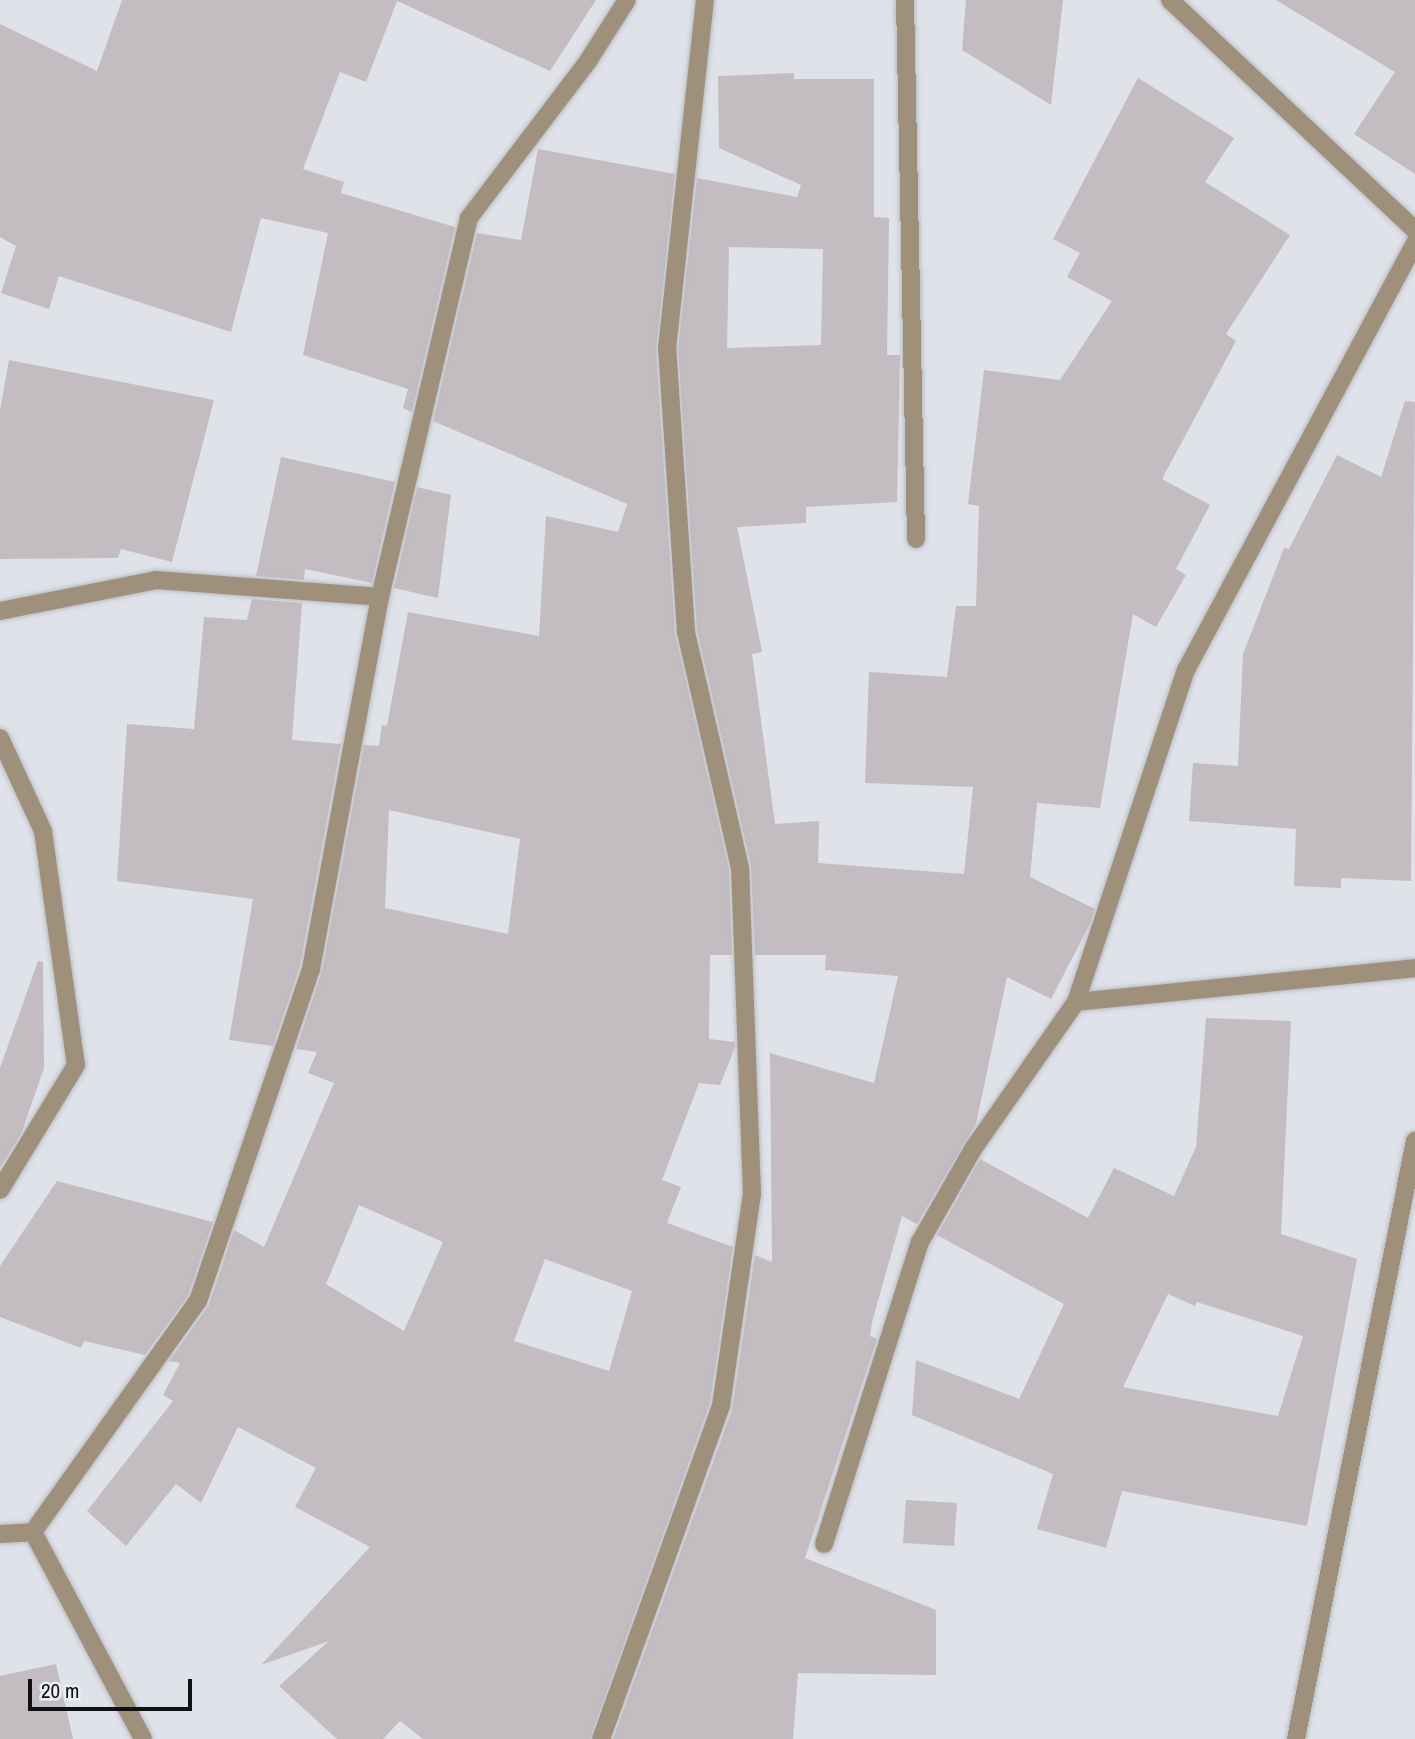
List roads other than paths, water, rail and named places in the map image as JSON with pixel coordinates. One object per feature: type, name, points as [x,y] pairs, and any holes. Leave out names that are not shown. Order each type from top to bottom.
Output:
[{"type":"street","points":[[33,1532],[198,1301],[312,969],[380,597],[469,218],[589,61],[627,0]]},
{"type":"street","points":[[601,1739],[721,1406],[752,1195],[740,868],[686,632],[667,349],[705,0]]},
{"type":"street","points":[[905,0],[916,539]]},
{"type":"street","points":[[1170,0],[1415,230]]},
{"type":"street","points":[[824,1544],[920,1242],[973,1149],[1076,1002],[1186,670],[1415,243]]},
{"type":"street","points":[[0,611],[156,580],[380,597]]},
{"type":"street","points":[[0,737],[43,831],[76,1065],[0,1190]]},
{"type":"street","points":[[1076,1002],[1415,968]]},
{"type":"street","points":[[1296,1739],[1415,1140]]},
{"type":"street","points":[[0,1534],[33,1532]]},
{"type":"street","points":[[33,1532],[143,1739]]}]
